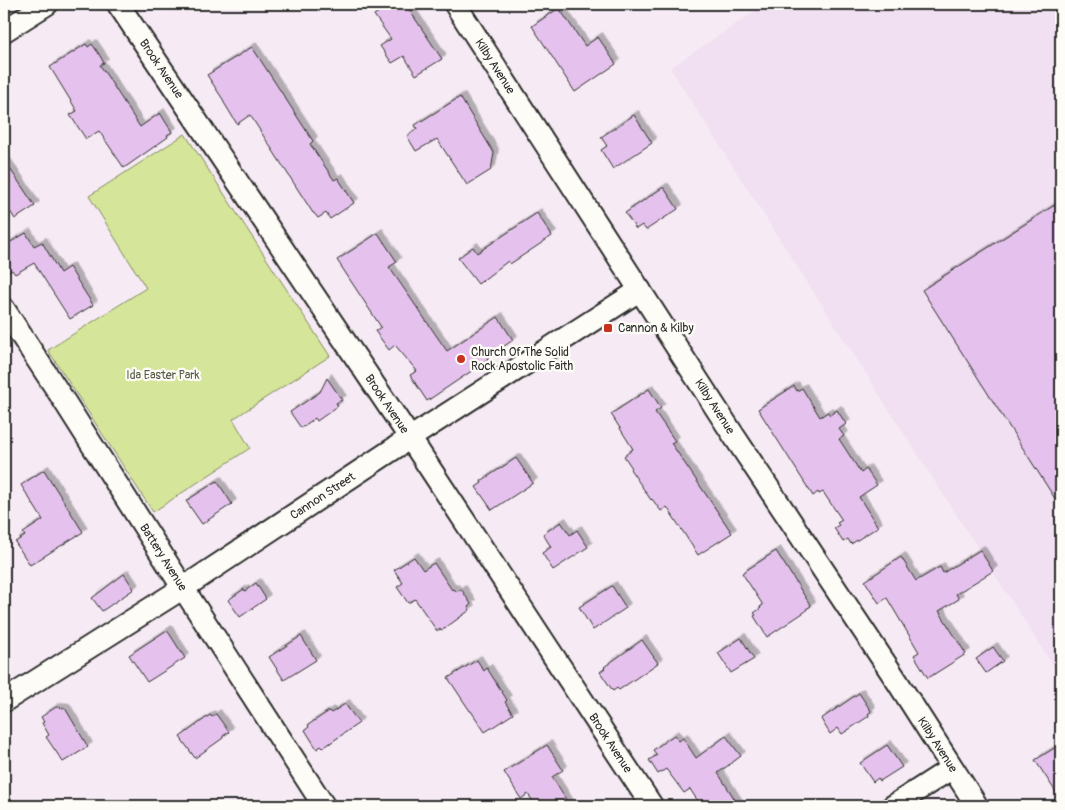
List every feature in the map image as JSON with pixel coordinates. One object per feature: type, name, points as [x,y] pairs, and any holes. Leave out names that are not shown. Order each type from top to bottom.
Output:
[{"type":"street","points":[[4,31],[47,4]]},
{"type":"street","name":"Brook Avenue","points":[[118,4],[410,438],[652,806]]},
{"type":"street","name":"Kilby Avenue","points":[[455,4],[977,806]]},
{"type":"street","name":"Cannon Street","points":[[4,701],[183,588],[410,438],[640,290]]},
{"type":"street","name":"Battery Avenue","points":[[4,309],[324,806]]},
{"type":"street","points":[[893,806],[952,768]]},
{"type":"shaded area","points":[[766,4],[1061,4],[1061,678],[670,68]]},
{"type":"green space","name":"Ida Easter Park","points":[[185,134],[330,356],[233,419],[250,448],[153,512],[48,350],[146,288],[89,196]]},
{"type":"building","points":[[390,4],[400,4],[404,11],[408,8],[442,59],[416,75],[404,56],[392,63],[380,46],[391,39],[374,15]]},
{"type":"building","points":[[559,8],[585,46],[598,37],[616,64],[575,92],[532,26]]},
{"type":"building","points":[[86,44],[88,47],[92,44],[99,54],[104,63],[100,65],[140,127],[160,113],[172,132],[167,135],[168,137],[124,168],[99,131],[86,139],[70,115],[77,111],[50,67]]},
{"type":"building","points":[[252,47],[313,141],[310,144],[334,180],[338,178],[354,203],[330,219],[326,213],[318,218],[313,213],[250,115],[237,124],[207,75]]},
{"type":"building","points":[[460,97],[494,153],[491,170],[467,185],[437,139],[416,151],[407,136],[417,129],[415,125]]},
{"type":"building","points":[[634,115],[652,143],[613,169],[601,150],[607,146],[601,137]]},
{"type":"building","points":[[4,160],[35,206],[15,219],[4,202]]},
{"type":"building","points":[[664,188],[678,209],[646,230],[642,225],[636,229],[625,213]]},
{"type":"building","points":[[1061,201],[1061,508],[922,290]]},
{"type":"building","points":[[537,213],[552,236],[510,264],[508,261],[478,284],[458,258],[473,247],[477,253]]},
{"type":"building","points":[[26,233],[34,246],[42,242],[60,273],[69,267],[93,305],[70,319],[34,263],[15,274],[12,270],[4,275],[4,246]]},
{"type":"building","points":[[378,233],[397,262],[389,267],[447,351],[498,317],[513,340],[487,358],[488,360],[427,401],[410,375],[417,371],[395,345],[389,350],[375,331],[381,327],[337,260]]},
{"type":"building","points":[[327,378],[342,400],[336,403],[338,406],[317,421],[315,418],[301,428],[290,412],[320,392]]},
{"type":"building","points":[[794,386],[797,391],[802,388],[820,417],[828,412],[830,415],[837,410],[846,424],[839,429],[844,436],[839,439],[861,473],[866,469],[877,485],[859,497],[878,527],[851,544],[848,539],[843,542],[834,528],[842,520],[823,492],[819,494],[818,492],[813,496],[758,409]]},
{"type":"building","points":[[649,389],[661,408],[655,412],[675,441],[671,443],[732,533],[698,555],[667,507],[661,511],[651,500],[630,469],[632,468],[624,456],[633,449],[611,414]]},
{"type":"building","points":[[516,458],[533,483],[492,510],[476,487],[482,483],[481,481]]},
{"type":"building","points":[[44,470],[83,532],[30,565],[15,542],[25,536],[23,533],[43,520],[21,485]]},
{"type":"building","points":[[217,481],[232,504],[202,524],[186,501]]},
{"type":"building","points":[[561,522],[570,535],[577,530],[588,547],[553,570],[542,553],[551,547],[543,534]]},
{"type":"building","points":[[980,550],[993,571],[956,594],[959,599],[939,611],[966,654],[928,678],[914,655],[919,652],[887,598],[879,603],[865,581],[901,557],[916,581],[940,567],[943,573]]},
{"type":"building","points":[[776,551],[811,606],[767,637],[754,616],[756,615],[754,613],[763,605],[742,573]]},
{"type":"building","points":[[414,557],[423,570],[434,563],[452,590],[454,589],[457,592],[461,589],[471,604],[468,607],[470,610],[441,631],[440,629],[437,631],[415,599],[408,603],[397,587],[403,583],[394,570]]},
{"type":"building","points":[[124,574],[134,589],[102,611],[92,598]]},
{"type":"building","points":[[256,583],[266,599],[240,617],[228,600]]},
{"type":"building","points":[[612,586],[626,608],[593,630],[579,607]]},
{"type":"building","points":[[167,630],[185,658],[147,682],[129,655]]},
{"type":"building","points":[[301,636],[316,660],[284,680],[269,657]]},
{"type":"building","points":[[741,638],[754,659],[731,673],[718,653]]},
{"type":"building","points":[[642,640],[658,663],[619,690],[617,688],[613,691],[600,672],[604,667]]},
{"type":"building","points":[[993,647],[1003,661],[986,673],[976,659]]},
{"type":"building","points":[[477,660],[484,671],[487,668],[507,700],[505,702],[513,714],[485,732],[448,678]]},
{"type":"building","points":[[859,693],[871,711],[868,714],[869,716],[842,734],[838,728],[830,734],[821,719]]},
{"type":"building","points":[[345,704],[359,723],[323,748],[321,746],[317,749],[305,730],[309,727],[308,725],[329,711],[331,713]]},
{"type":"building","points":[[56,707],[65,708],[88,747],[63,762],[46,737],[49,735],[42,723],[44,722],[41,717]]},
{"type":"building","points":[[216,714],[229,732],[195,758],[180,737],[210,715],[212,717]]},
{"type":"building","points":[[674,735],[679,741],[683,738],[696,758],[726,736],[741,756],[718,773],[739,806],[701,806],[690,789],[684,793],[666,769],[658,774],[649,760],[657,755],[653,750]]},
{"type":"building","points":[[1061,744],[1061,800],[1035,760]]},
{"type":"building","points":[[547,745],[563,770],[552,777],[570,806],[536,806],[528,794],[521,799],[504,772]]},
{"type":"building","points":[[887,745],[902,767],[880,781],[878,778],[873,782],[860,763]]},
{"type":"place","name":"Cannon & Kilby","points":[[608,328]]},
{"type":"place","name":"Church Of The Solid Rock Apostolic Faith","points":[[461,359]]}]
